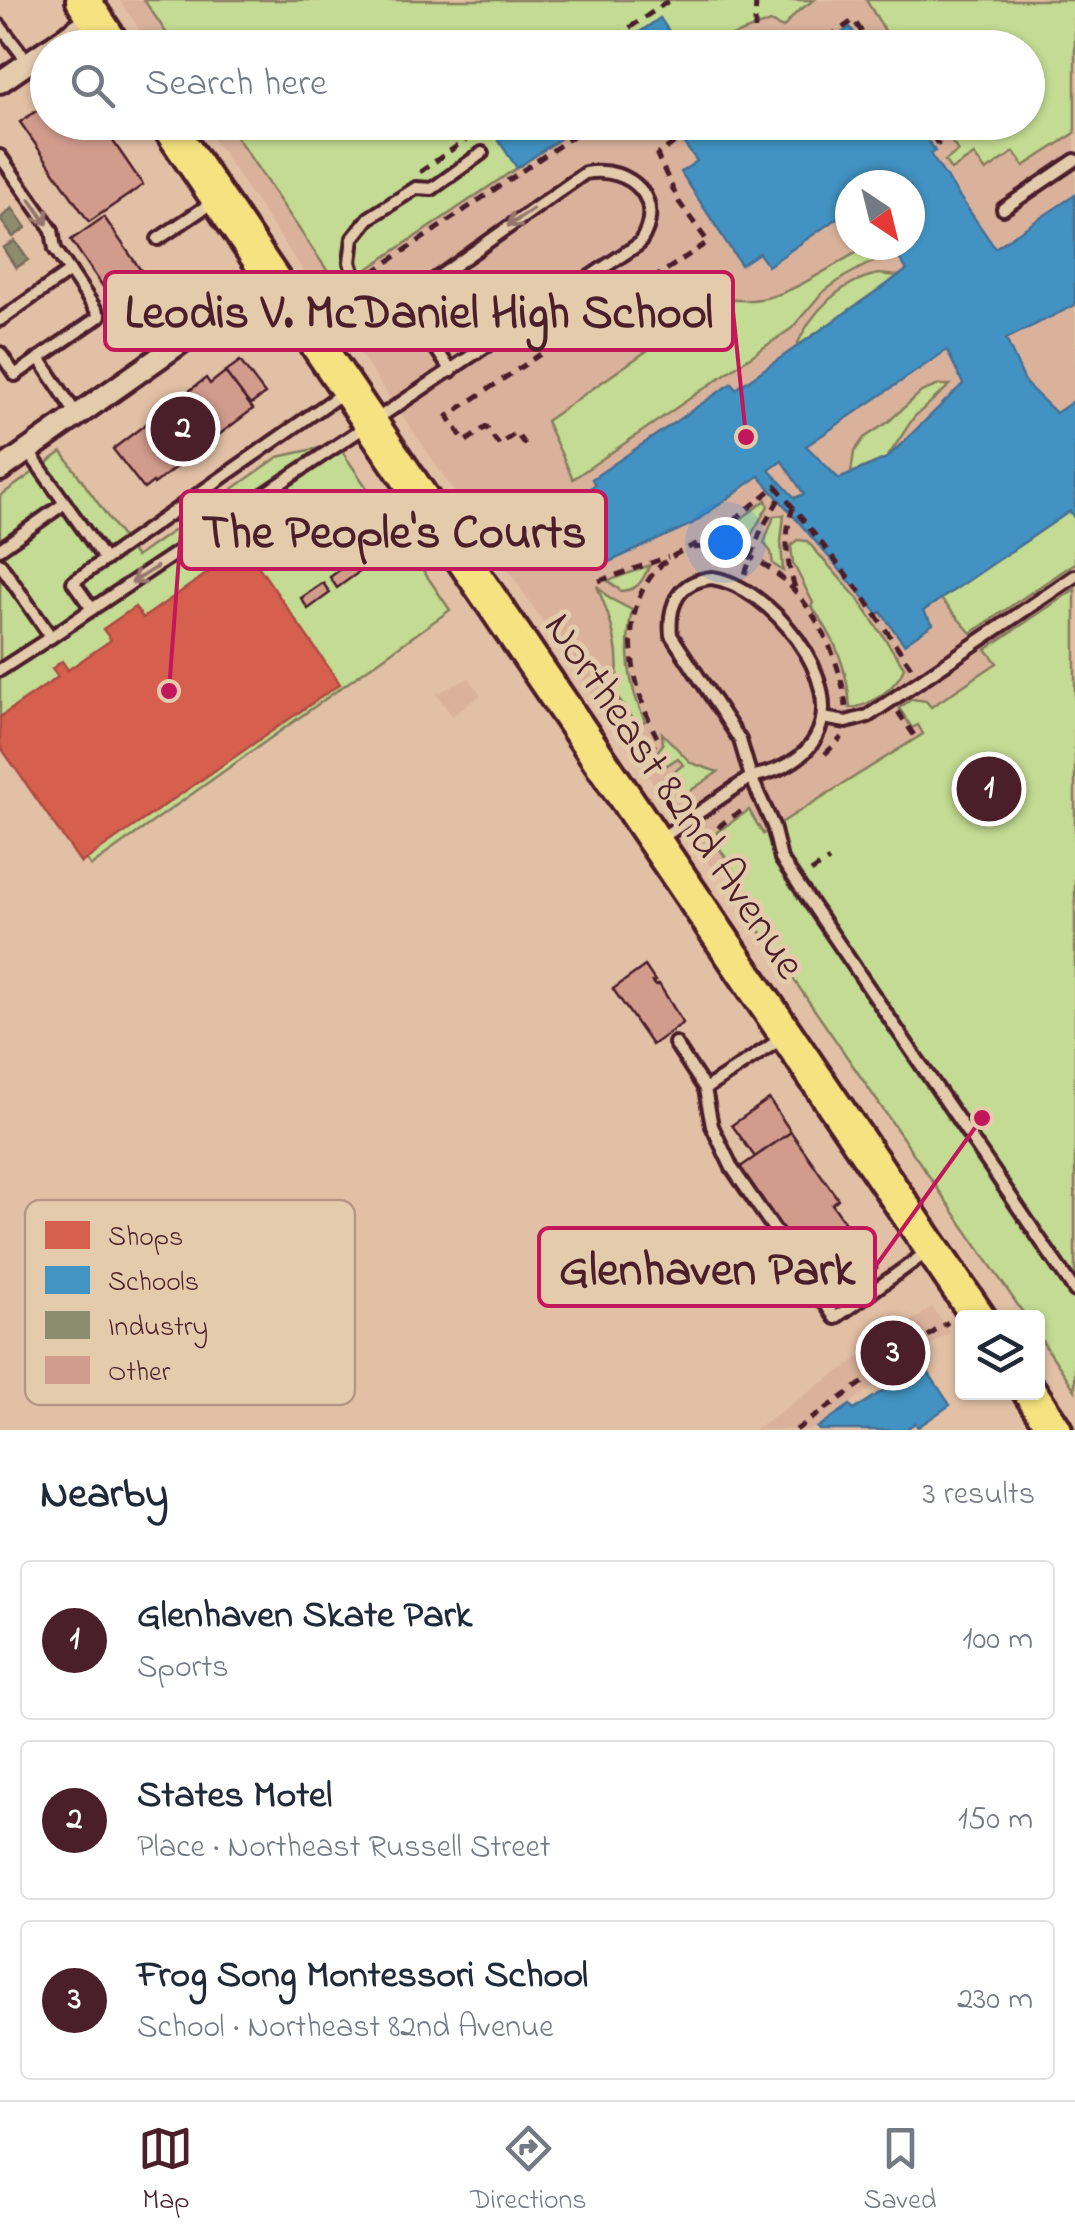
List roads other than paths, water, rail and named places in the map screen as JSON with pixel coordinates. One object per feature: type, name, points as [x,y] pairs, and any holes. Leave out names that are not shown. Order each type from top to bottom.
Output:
[{"type":"main road","points":[[89,9],[103,30]]},
{"type":"main road","name":"Northeast 82nd Avenue","points":[[178,140],[974,1310]]},
{"type":"main road","points":[[1035,1400],[1055,1430]]},
{"type":"street","points":[[67,30],[89,9]]},
{"type":"street","points":[[0,82],[28,62]]},
{"type":"street","points":[[0,470],[272,278]]},
{"type":"lane","points":[[0,26],[28,62]]},
{"type":"lane","points":[[412,306],[374,294],[359,281],[350,262],[353,238],[369,218],[416,188],[432,189],[482,154]]},
{"type":"lane","points":[[0,156],[52,230],[56,249],[100,316],[15,375],[0,352]]},
{"type":"lane","points":[[1002,209],[1075,160]]},
{"type":"lane","points":[[0,670],[372,424],[451,371],[639,244],[649,229],[650,208],[640,189],[624,177],[604,170],[585,174],[416,292],[412,306],[417,320],[451,371]]},
{"type":"lane","points":[[158,240],[218,198]]},
{"type":"lane","points":[[0,320],[70,271]]},
{"type":"lane","points":[[39,358],[77,414]]},
{"type":"lane","points":[[92,609],[73,582],[348,389]]},
{"type":"lane","points":[[28,450],[105,560]]},
{"type":"lane","points":[[0,549],[65,504]]},
{"type":"lane","points":[[0,564],[51,637]]},
{"type":"lane","points":[[822,718],[846,722],[868,716],[1075,576]]},
{"type":"lane","points":[[656,842],[751,777],[776,772],[804,752],[816,737],[822,718],[814,674],[795,634],[776,613],[728,580],[700,579],[684,588],[673,600],[669,617],[671,635],[740,740],[751,777],[782,859],[1075,1292]]},
{"type":"lane","points":[[706,1089],[786,1035]]},
{"type":"lane","points":[[675,1043],[706,1089],[712,1126],[732,1168],[835,1318],[932,1249]]},
{"type":"place","name":"States Motel","points":[[183,429]]},
{"type":"place","name":"Leodis V. McDaniel High School","points":[[746,437]]},
{"type":"place","name":"The People's Courts","points":[[169,691]]},
{"type":"place","name":"Glenhaven Skate Park","points":[[989,789]]},
{"type":"place","name":"Glenhaven Park","points":[[982,1118]]},
{"type":"place","name":"Frog Song Montessori School","points":[[893,1353]]}]
